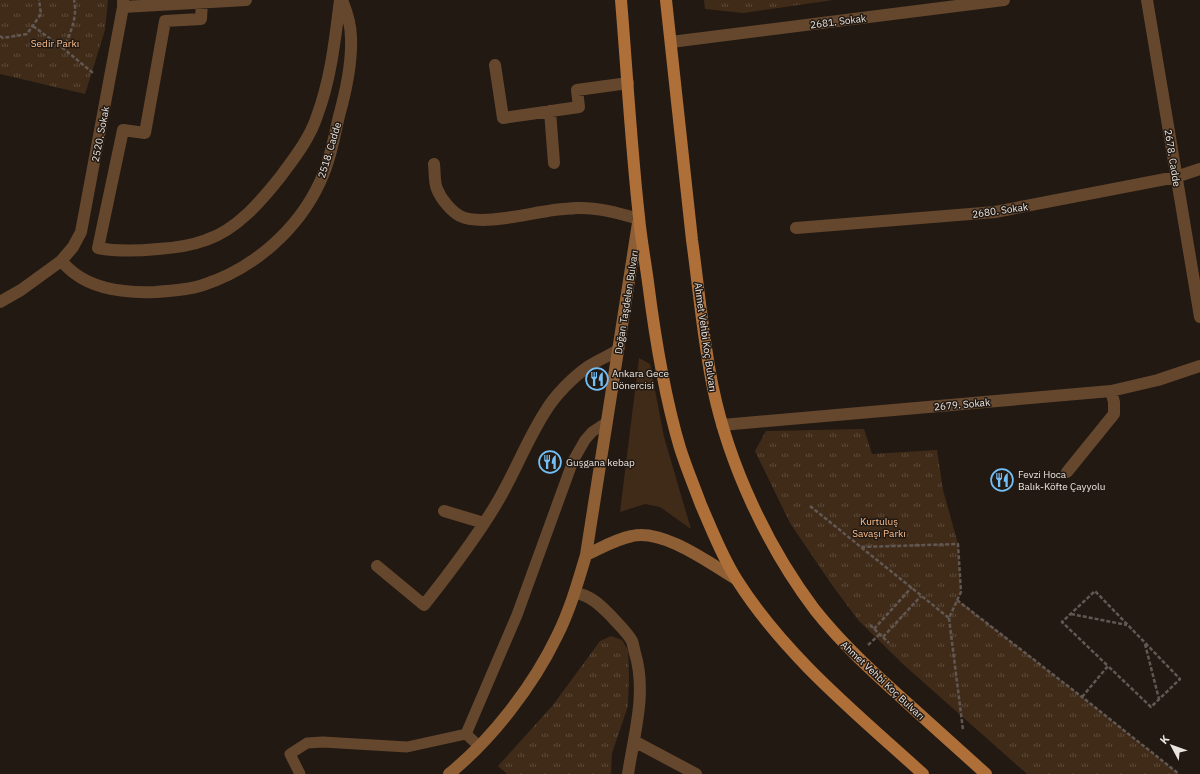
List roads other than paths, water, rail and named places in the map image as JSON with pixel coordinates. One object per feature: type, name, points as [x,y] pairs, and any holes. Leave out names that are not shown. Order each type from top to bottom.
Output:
[{"type":"main road","name":"Doğan Taşdelen Bulvarı","points":[[621,0],[639,219]]},
{"type":"main road","points":[[666,0],[671,42]]},
{"type":"main road","name":"Ahmet Vehbi Koç Bulvarı","points":[[671,42],[706,354],[722,425],[742,480],[765,530],[779,556],[814,609],[857,657],[986,774]]},
{"type":"main road","points":[[639,219],[654,331],[680,448],[690,478],[707,518],[736,579],[794,652],[828,687],[923,774]]},
{"type":"street","points":[[123,3],[246,0]]},
{"type":"street","name":"2518. Cadde","points":[[202,2],[201,19],[165,21],[145,133],[123,130],[98,248],[128,251],[186,246],[207,240],[229,228],[248,214],[268,192],[305,143],[317,118],[325,93],[331,64],[341,0]]},
{"type":"street","name":"2518. Cadde","points":[[61,261],[75,274],[95,284],[118,291],[142,293],[172,291],[202,285],[235,272],[262,254],[285,232],[304,210],[320,182],[330,154],[342,106],[350,62],[351,38],[348,15],[341,0]]},
{"type":"street","name":"2681. Sokak","points":[[671,42],[1004,0]]},
{"type":"street","name":"2678. Cadde","points":[[1147,0],[1200,317]]},
{"type":"street","name":"2520. Sokak","points":[[61,261],[73,247],[81,232],[109,86],[123,3]]},
{"type":"street","points":[[495,65],[502,118],[579,107],[577,90],[628,83]]},
{"type":"street","points":[[550,111],[554,164]]},
{"type":"street","points":[[434,164],[436,188],[445,203],[460,216],[477,220],[498,219],[524,216],[550,210],[578,208],[605,210],[639,219]]},
{"type":"street","name":"2680. Sokak","points":[[796,228],[995,212],[1176,177],[1200,169]]},
{"type":"street","name":"Doğan Taşdelen Bulvarı","points":[[449,774],[464,762],[485,741],[525,691],[557,636],[575,593],[586,555],[639,219]]},
{"type":"street","points":[[0,302],[21,290],[61,261]]},
{"type":"street","points":[[377,566],[424,605],[484,524],[514,473],[528,442],[545,411],[565,386],[589,366],[618,350]]},
{"type":"street","name":"2679. Sokak","points":[[722,425],[1111,391],[1158,380],[1200,366]]},
{"type":"street","points":[[1067,472],[1114,414],[1114,402],[1111,391]]},
{"type":"street","points":[[444,511],[484,524]]},
{"type":"street","points":[[586,555],[621,539],[634,535],[648,535],[678,545],[736,579]]},
{"type":"street","points":[[575,593],[582,594],[596,602],[611,616],[632,641],[638,662],[640,686],[639,713],[628,774]]},
{"type":"street","points":[[634,741],[696,774]]},
{"type":"lane","points":[[466,734],[517,615],[573,462],[585,440],[592,432],[607,422]]},
{"type":"lane","points":[[466,734],[479,746]]},
{"type":"lane","points":[[300,774],[290,754],[307,743],[322,742],[407,747],[466,734]]},
{"type":"place","name":"Ankara Gece Dönercisi","points":[[597,379]]},
{"type":"place","name":"Guşgana kebap","points":[[550,462]]},
{"type":"place","name":"Fevzi Hoca Balık-Köfte Çayyolu","points":[[1002,480]]},
{"type":"park label","name":"Sedir Parkı","points":[[55,43]]},
{"type":"park label","name":"Kurtuluş Savaşı Parkı","points":[[879,526]]}]
